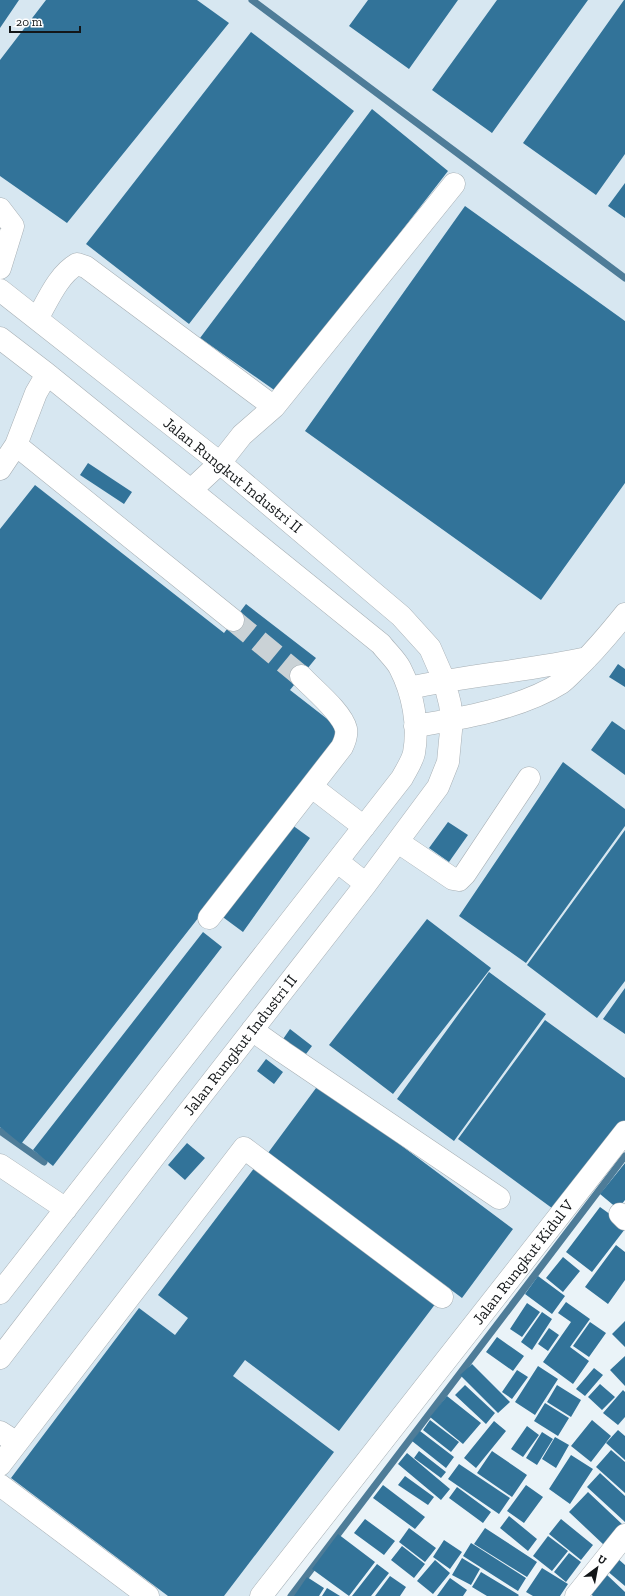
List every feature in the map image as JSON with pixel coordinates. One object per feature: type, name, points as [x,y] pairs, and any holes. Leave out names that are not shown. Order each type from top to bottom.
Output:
[{"type":"street","points":[[191,490],[220,463],[242,435],[274,407],[454,184]]},
{"type":"street","points":[[0,208],[13,226],[0,268]]},
{"type":"street","points":[[37,319],[68,269],[77,264],[86,267],[274,407]]},
{"type":"street","name":"Jalan Rungkut Industri II","points":[[0,290],[220,463],[401,616],[430,648],[444,680],[452,720],[448,762],[438,787],[366,884],[0,1358]]},
{"type":"street","points":[[0,338],[47,374],[381,644],[400,667],[409,688],[415,726],[414,752],[409,766],[402,778],[338,862],[0,1293]]},
{"type":"street","points":[[0,469],[16,445],[36,394],[47,374]]},
{"type":"street","points":[[16,445],[234,620]]},
{"type":"street","points":[[415,726],[452,720],[497,709],[530,698],[561,683],[588,658],[625,614]]},
{"type":"street","points":[[409,688],[444,680],[556,665],[588,658]]},
{"type":"street","points":[[209,918],[312,787],[346,740],[346,730],[343,721],[301,676]]},
{"type":"street","points":[[398,842],[453,879],[459,880],[465,874],[529,778]]},
{"type":"street","points":[[312,787],[364,827]]},
{"type":"street","points":[[338,862],[366,884]]},
{"type":"street","points":[[252,1030],[499,1198]]},
{"type":"street","name":"Jalan Rungkut Kidul V","points":[[261,1596],[366,1460],[421,1393],[625,1132]]},
{"type":"street","points":[[0,1466],[8,1438],[244,1148],[442,1297]]},
{"type":"street","points":[[0,1165],[66,1209]]},
{"type":"street","points":[[0,1485],[148,1596]]},
{"type":"street","points":[[576,1596],[625,1535]]},
{"type":"shaded area","points":[[0,0],[625,0],[625,1144],[276,1596],[0,1596]]},
{"type":"building","points":[[0,0],[19,0],[0,28]]},
{"type":"building","points":[[46,0],[197,0],[229,23],[67,223],[0,176],[0,60]]},
{"type":"building","points":[[368,0],[458,0],[409,69],[349,26]]},
{"type":"building","points":[[497,0],[588,0],[492,133],[432,90]]},
{"type":"building","points":[[624,0],[625,154],[596,195],[523,143]]},
{"type":"building","points":[[251,32],[354,111],[189,324],[86,244]]},
{"type":"building","points":[[372,109],[448,171],[277,392],[200,338]]},
{"type":"building","points":[[625,183],[625,218],[608,206]]},
{"type":"building","points":[[465,206],[625,321],[625,483],[541,600],[305,431]]},
{"type":"building","points":[[88,463],[132,492],[124,504],[80,475]]},
{"type":"building","points":[[35,485],[224,633],[246,604],[316,658],[290,690],[344,732],[21,1144],[0,1127],[0,529]]},
{"type":"building","points":[[618,664],[625,669],[625,687],[609,677]]},
{"type":"building","points":[[612,721],[625,730],[625,775],[591,750]]},
{"type":"building","points":[[563,762],[625,809],[625,826],[526,963],[459,916]]},
{"type":"building","points":[[288,822],[310,838],[243,932],[220,915]]},
{"type":"building","points":[[448,822],[468,835],[449,862],[429,848]]},
{"type":"building","points":[[625,830],[625,981],[597,1018],[527,965]]},
{"type":"building","points":[[427,919],[491,968],[393,1094],[329,1045]]},
{"type":"building","points":[[203,932],[222,947],[53,1166],[33,1150]]},
{"type":"building","points":[[489,972],[546,1014],[454,1141],[397,1099]]},
{"type":"building","points":[[625,988],[625,1034],[603,1019]]},
{"type":"building","points":[[545,1020],[625,1078],[625,1125],[560,1214],[458,1139]]},
{"type":"building","points":[[290,1029],[312,1046],[303,1058],[281,1042]]},
{"type":"building","points":[[266,1059],[283,1072],[274,1084],[257,1071]]},
{"type":"building","points":[[319,1084],[513,1229],[462,1298],[268,1153]]},
{"type":"building","points":[[187,1143],[205,1158],[185,1180],[168,1165]]},
{"type":"building","points":[[625,1163],[625,1200],[618,1209],[600,1194]]},
{"type":"building","points":[[255,1167],[436,1303],[339,1431],[245,1360],[233,1376],[334,1452],[224,1596],[168,1596],[11,1478],[139,1308],[175,1335],[188,1318],[158,1295]]},
{"type":"building","points":[[600,1207],[625,1225],[625,1229],[592,1272],[566,1252]]},
{"type":"building","points":[[616,1245],[625,1252],[625,1280],[608,1304],[585,1287]]},
{"type":"building","points":[[563,1257],[580,1271],[563,1292],[546,1278]]},
{"type":"building","points":[[538,1276],[565,1296],[552,1314],[525,1294]]},
{"type":"building","points":[[566,1302],[590,1319],[570,1347],[589,1361],[573,1384],[543,1362],[571,1322],[558,1313]]},
{"type":"building","points":[[527,1303],[540,1312],[522,1337],[510,1329]]},
{"type":"building","points":[[542,1312],[552,1319],[532,1350],[521,1342]]},
{"type":"building","points":[[625,1321],[625,1347],[612,1334]]},
{"type":"building","points":[[590,1322],[606,1333],[589,1357],[573,1346]]},
{"type":"building","points":[[549,1328],[559,1335],[548,1351],[538,1344]]},
{"type":"building","points":[[497,1337],[524,1356],[513,1371],[486,1352]]},
{"type":"building","points":[[625,1356],[625,1386],[610,1370]]},
{"type":"building","points":[[472,1364],[510,1402],[498,1413],[460,1375]]},
{"type":"building","points":[[538,1366],[558,1379],[535,1415],[515,1402]]},
{"type":"building","points":[[594,1368],[603,1375],[585,1396],[576,1389]]},
{"type":"building","points":[[517,1370],[528,1377],[512,1399],[502,1392]]},
{"type":"building","points":[[600,1384],[615,1397],[602,1410],[588,1397]]},
{"type":"building","points":[[465,1385],[495,1413],[486,1424],[455,1395]]},
{"type":"building","points":[[557,1385],[581,1400],[571,1417],[547,1402]]},
{"type":"building","points":[[623,1390],[625,1392],[625,1417],[618,1425],[603,1413]]},
{"type":"building","points":[[447,1396],[481,1423],[463,1444],[430,1417]]},
{"type":"building","points":[[545,1403],[569,1418],[558,1436],[534,1421]]},
{"type":"building","points":[[430,1420],[459,1442],[451,1452],[423,1430]]},
{"type":"building","points":[[592,1420],[611,1436],[591,1462],[571,1446]]},
{"type":"building","points":[[494,1421],[506,1431],[476,1468],[464,1458]]},
{"type":"building","points":[[527,1426],[539,1435],[523,1457],[511,1449]]},
{"type":"building","points":[[618,1430],[625,1436],[625,1460],[606,1443]]},
{"type":"building","points":[[420,1431],[454,1457],[446,1468],[412,1441]]},
{"type":"building","points":[[542,1432],[553,1439],[537,1465],[526,1458]]},
{"type":"building","points":[[555,1437],[569,1445],[556,1468],[542,1459]]},
{"type":"building","points":[[611,1450],[625,1462],[625,1493],[596,1467]]},
{"type":"building","points":[[419,1451],[446,1472],[441,1478],[414,1458]]},
{"type":"building","points":[[492,1451],[527,1475],[512,1497],[477,1473]]},
{"type":"building","points":[[407,1453],[450,1489],[441,1500],[398,1464]]},
{"type":"building","points":[[571,1455],[593,1469],[570,1504],[549,1489]]},
{"type":"building","points":[[459,1464],[510,1498],[499,1514],[448,1479]]},
{"type":"building","points":[[600,1473],[625,1496],[625,1522],[587,1487]]},
{"type":"building","points":[[405,1476],[434,1497],[428,1505],[398,1485]]},
{"type":"building","points":[[383,1485],[425,1517],[415,1529],[373,1498]]},
{"type":"building","points":[[526,1485],[543,1497],[524,1523],[507,1511]]},
{"type":"building","points":[[457,1487],[491,1512],[483,1523],[449,1498]]},
{"type":"building","points":[[588,1492],[623,1525],[604,1545],[569,1512]]},
{"type":"building","points":[[509,1516],[537,1539],[528,1551],[500,1528]]},
{"type":"building","points":[[365,1519],[395,1541],[384,1555],[354,1533]]},
{"type":"building","points":[[561,1519],[593,1545],[581,1560],[549,1534]]},
{"type":"building","points":[[409,1528],[436,1548],[425,1562],[399,1542]]},
{"type":"building","points":[[485,1528],[537,1562],[527,1577],[474,1544]]},
{"type":"building","points":[[338,1534],[375,1562],[349,1596],[312,1569]]},
{"type":"building","points":[[548,1536],[568,1551],[552,1571],[533,1556]]},
{"type":"building","points":[[444,1540],[462,1552],[450,1569],[433,1557]]},
{"type":"building","points":[[471,1543],[526,1578],[518,1591],[463,1556]]},
{"type":"building","points":[[402,1546],[425,1564],[414,1578],[391,1560]]},
{"type":"building","points":[[569,1553],[581,1562],[566,1582],[554,1572]]},
{"type":"building","points":[[462,1558],[480,1569],[471,1585],[452,1575]]},
{"type":"building","points":[[617,1558],[625,1565],[625,1586],[606,1570]]},
{"type":"building","points":[[435,1560],[450,1573],[433,1594],[417,1581]]},
{"type":"building","points":[[377,1564],[389,1573],[371,1596],[352,1596]]},
{"type":"building","points":[[542,1568],[568,1584],[560,1596],[533,1596],[526,1592]]},
{"type":"building","points":[[481,1572],[519,1595],[487,1596],[472,1587]]},
{"type":"building","points":[[606,1574],[625,1592],[625,1596],[593,1596],[588,1592]]},
{"type":"building","points":[[390,1576],[406,1587],[400,1596],[375,1596]]},
{"type":"building","points":[[307,1577],[324,1588],[319,1596],[294,1596]]},
{"type":"building","points":[[450,1578],[467,1590],[463,1596],[437,1596]]},
{"type":"building","points":[[327,1588],[340,1596],[322,1596]]},
{"type":"waterway","points":[[252,0],[625,278]]},
{"type":"waterway","points":[[0,1131],[44,1162]]},
{"type":"waterway","points":[[291,1596],[625,1156]]},
{"type":"tunnel","points":[[233,620],[301,676]]}]
